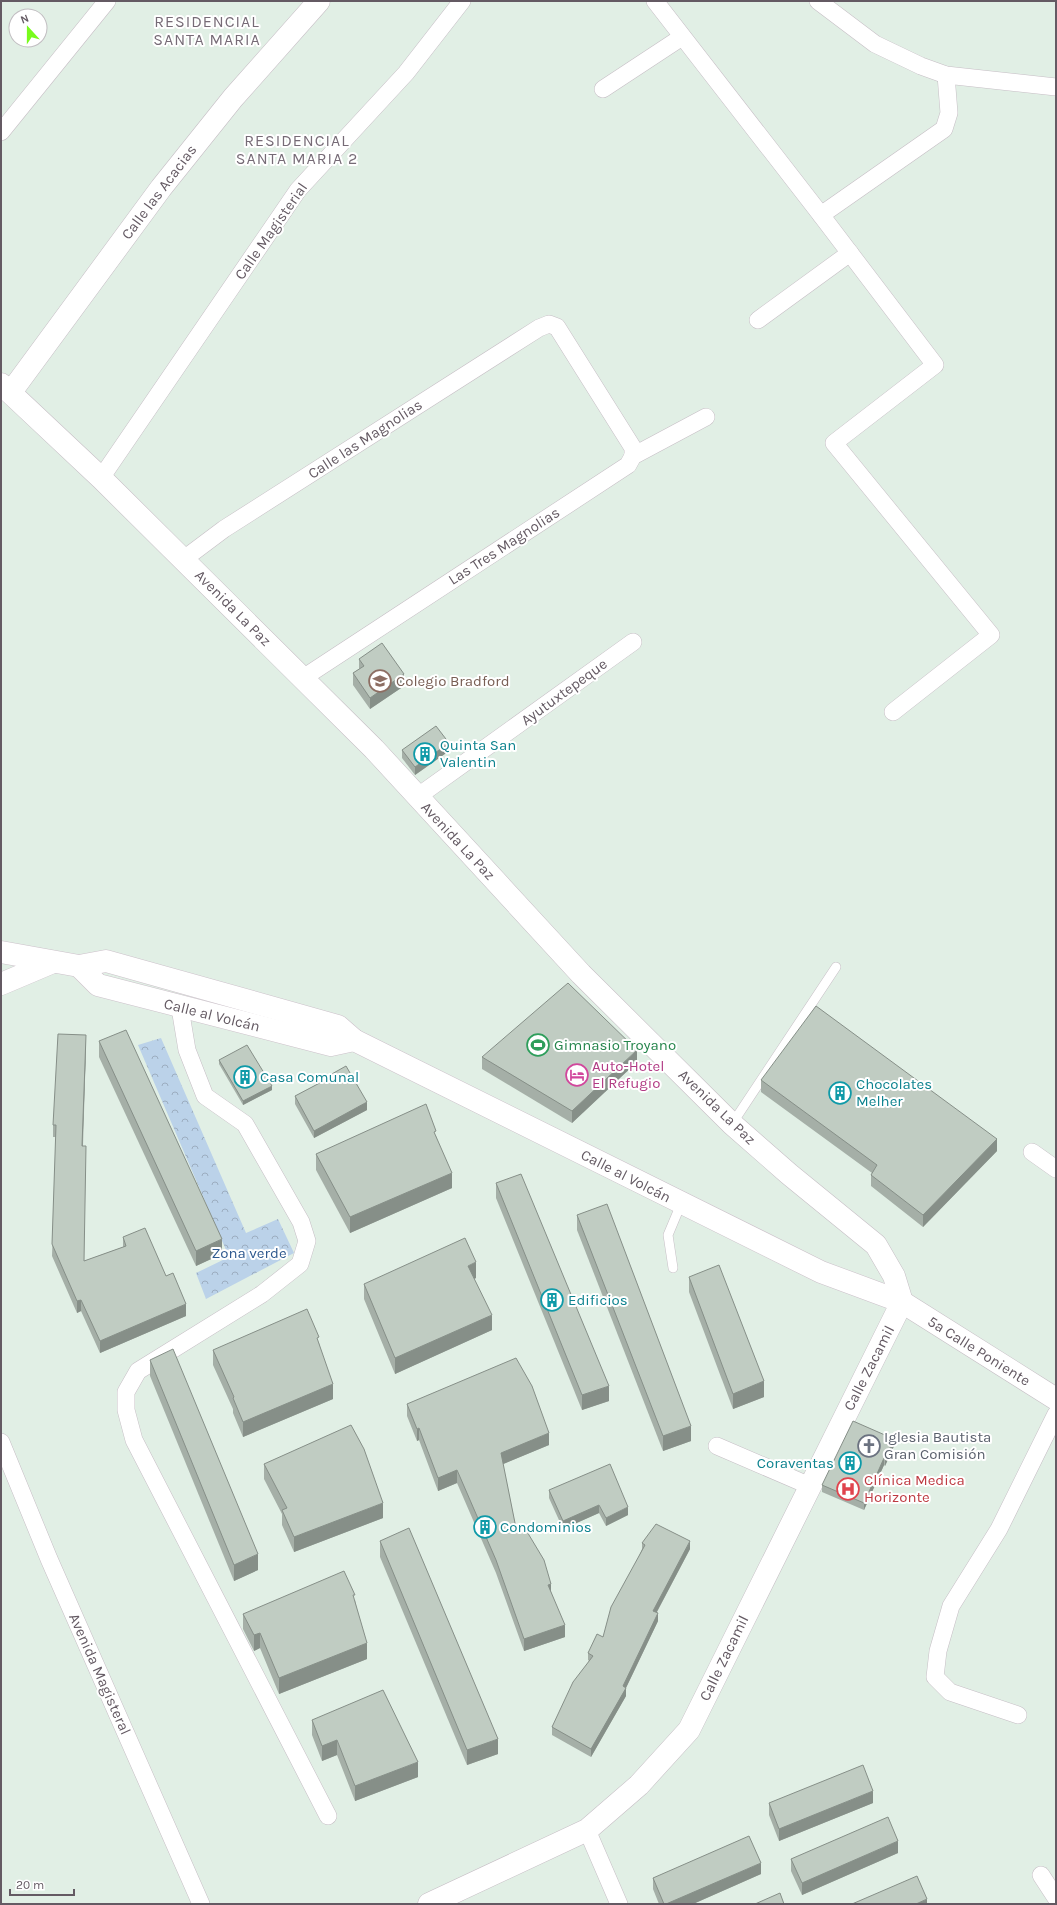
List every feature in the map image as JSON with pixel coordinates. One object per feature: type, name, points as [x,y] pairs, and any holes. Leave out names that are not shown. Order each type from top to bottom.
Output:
[{"type":"street","points":[[1,132],[107,1]]},
{"type":"street","name":"Calle las Acacias","points":[[6,388],[232,98],[319,1]]},
{"type":"street","name":"Calle Magisterial","points":[[101,478],[298,190],[406,73],[462,1]]},
{"type":"street","points":[[654,1],[821,215],[935,365],[834,443],[991,635],[893,712]]},
{"type":"street","points":[[818,1],[875,44],[921,66],[946,74],[1056,87]]},
{"type":"street","points":[[603,90],[682,37]]},
{"type":"street","points":[[821,215],[944,129],[949,113],[946,74]]},
{"type":"street","points":[[758,320],[850,253]]},
{"type":"street","name":"Calle las Magnolias","points":[[184,559],[224,529],[539,328],[549,324],[557,327],[634,448],[633,456]]},
{"type":"street","name":"Avenida La Paz","points":[[6,388],[184,559],[303,678],[374,750],[581,974],[732,1124],[789,1174],[876,1245],[894,1276],[902,1302]]},
{"type":"street","name":"Las Tres Magnolias","points":[[303,678],[628,465],[633,456],[706,417]]},
{"type":"street","name":"Ayutuxtepeque","points":[[417,797],[633,642]]},
{"type":"street","name":"Calle al Volcán","points":[[1,952],[79,966],[106,961],[338,1026],[354,1040],[681,1204],[821,1272],[902,1302]]},
{"type":"street","points":[[1,984],[54,962]]},
{"type":"street","name":"Calle al Volcán","points":[[79,966],[98,985],[180,1008],[332,1045],[354,1040]]},
{"type":"street","points":[[180,1008],[187,1050],[205,1096],[245,1124],[301,1222],[307,1241],[300,1264],[262,1294],[138,1371],[126,1392],[126,1410],[134,1440],[328,1816]]},
{"type":"street","points":[[1032,1152],[1056,1169]]},
{"type":"street","name":"5a Calle Poniente","points":[[902,1302],[1056,1399]]},
{"type":"street","name":"Calle Zacamil","points":[[429,1904],[587,1830],[639,1785],[689,1730],[902,1302]]},
{"type":"street","points":[[1018,1715],[950,1692],[935,1677],[938,1651],[951,1606],[999,1528],[1056,1414]]},
{"type":"street","name":"Avenida Magisteral","points":[[1,1442],[49,1559],[202,1904]]},
{"type":"street","points":[[717,1446],[810,1486]]},
{"type":"street","points":[[587,1830],[619,1904]]},
{"type":"street","points":[[1041,1875],[1056,1898]]},
{"type":"lane","points":[[732,1124],[836,967]]},
{"type":"lane","points":[[673,1268],[668,1235],[681,1204]]},
{"type":"green space","name":"Zona verde","points":[[161,1038],[246,1233],[278,1219],[294,1253],[206,1299],[196,1273],[229,1257],[138,1045]]},
{"type":"building","name":"Colegio Bradford","points":[[382,643],[404,674],[370,698],[353,673],[364,666],[359,659]]},
{"type":"building","name":"Quinta San Valentin","points":[[436,726],[449,743],[415,767],[402,750]]},
{"type":"building","points":[[568,983],[637,1050],[572,1111],[482,1057]]},
{"type":"building","points":[[816,1006],[997,1139],[923,1215],[871,1175],[877,1165],[761,1080]]},
{"type":"building","points":[[126,1030],[222,1239],[196,1251],[99,1041]]},
{"type":"building","points":[[58,1034],[86,1035],[82,1146],[86,1146],[84,1261],[126,1246],[123,1237],[145,1228],[166,1276],[173,1273],[186,1304],[100,1341],[81,1300],[77,1301],[52,1244],[56,1125],[53,1125]]},
{"type":"building","name":"Casa Comunal","points":[[247,1045],[272,1086],[243,1101],[219,1060]]},
{"type":"building","points":[[346,1066],[367,1102],[314,1131],[295,1096],[331,1077],[330,1075]]},
{"type":"building","points":[[426,1104],[436,1131],[434,1132],[452,1173],[350,1217],[316,1154]]},
{"type":"building","name":"Edificios","points":[[521,1174],[609,1386],[582,1395],[496,1183]]},
{"type":"building","points":[[607,1204],[691,1426],[663,1436],[577,1215]]},
{"type":"building","points":[[465,1238],[476,1262],[468,1266],[492,1315],[395,1358],[364,1284]]},
{"type":"building","points":[[719,1265],[764,1381],[733,1394],[689,1277]]},
{"type":"building","points":[[307,1309],[319,1337],[317,1338],[333,1384],[243,1422],[233,1398],[234,1397],[213,1350]]},
{"type":"building","points":[[173,1349],[258,1554],[234,1565],[150,1360]]},
{"type":"building","points":[[516,1358],[532,1386],[549,1433],[501,1453],[516,1528],[523,1525],[544,1560],[551,1584],[548,1585],[565,1625],[524,1639],[496,1560],[457,1470],[438,1478],[419,1428],[417,1429],[407,1404]]},
{"type":"building","points":[[853,1421],[894,1439],[864,1503],[822,1485]]},
{"type":"building","points":[[351,1425],[364,1449],[383,1503],[294,1537],[282,1510],[287,1508],[264,1464]]},
{"type":"building","points":[[610,1464],[628,1507],[606,1518],[599,1505],[563,1521],[549,1490]]},
{"type":"building","points":[[656,1524],[690,1541],[653,1611],[658,1613],[623,1686],[626,1688],[591,1749],[552,1727],[573,1682],[593,1656],[588,1653],[597,1634],[603,1637],[611,1607],[645,1545],[642,1543]]},
{"type":"building","points":[[409,1528],[498,1739],[467,1750],[380,1541]]},
{"type":"building","points":[[344,1571],[355,1595],[353,1595],[367,1643],[279,1678],[260,1633],[254,1635],[243,1614]]},
{"type":"building","points":[[383,1690],[418,1762],[355,1786],[337,1740],[322,1746],[312,1720]]},
{"type":"building","points":[[863,1765],[873,1791],[779,1829],[769,1803]]},
{"type":"building","points":[[888,1817],[898,1841],[802,1883],[791,1859]]},
{"type":"building","points":[[749,1836],[761,1863],[664,1904],[653,1878]]},
{"type":"building","points":[[917,1876],[927,1899],[916,1904],[852,1904]]},
{"type":"building","points":[[780,1893],[784,1904],[755,1904]]},
{"type":"place","name":"Colegio Bradford","points":[[380,681]]},
{"type":"place","name":"Quinta San Valentin","points":[[425,754]]},
{"type":"place","name":"Gimnasio Troyano","points":[[538,1045]]},
{"type":"place","name":"Auto-Hotel El Refugio","points":[[577,1075]]},
{"type":"place","name":"Casa Comunal","points":[[245,1077]]},
{"type":"place","name":"Chocolates Melher","points":[[840,1093]]},
{"type":"place","name":"Edificios","points":[[552,1300]]},
{"type":"place","name":"Iglesia Bautista Gran Comisión","points":[[869,1446]]},
{"type":"place","name":"Coraventas","points":[[850,1463]]},
{"type":"place","name":"Clínica Medica Horizonte","points":[[848,1489]]},
{"type":"place","name":"Condominios","points":[[485,1527]]},
{"type":"district","name":"RESIDENCIAL SANTA MARIA","points":[[207,30]]},
{"type":"district","name":"RESIDENCIAL SANTA MARIA 2","points":[[297,149]]}]
